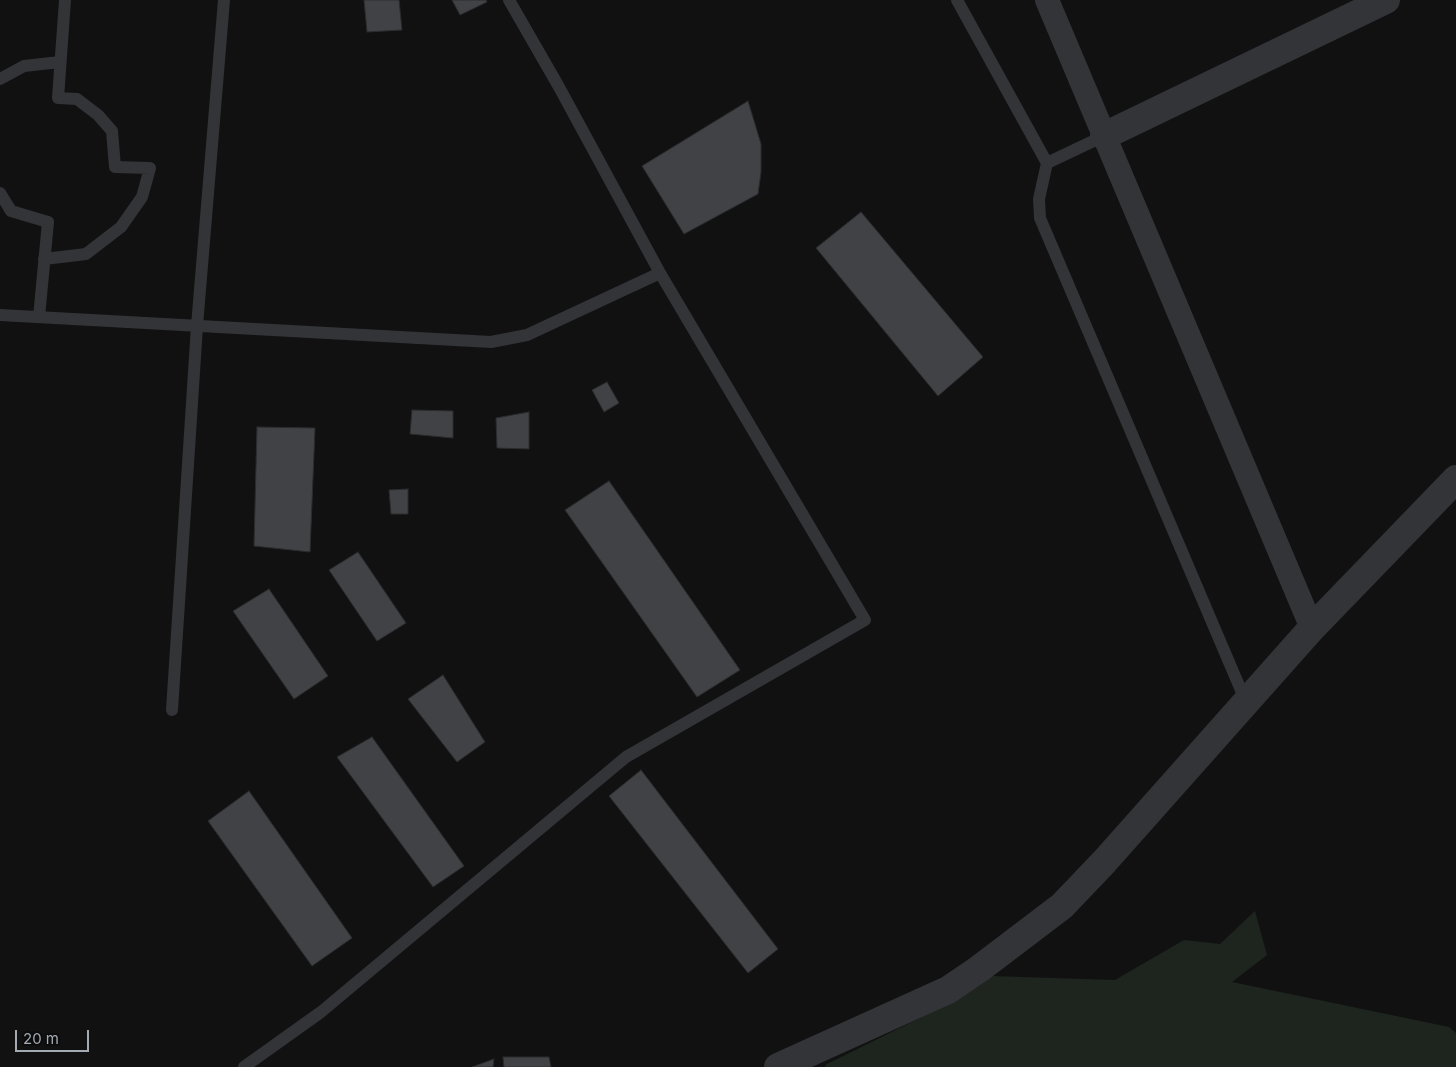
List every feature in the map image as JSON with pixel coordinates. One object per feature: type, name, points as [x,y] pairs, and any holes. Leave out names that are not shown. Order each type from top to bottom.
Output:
[{"type":"street","points":[[1047,0],[1312,628]]},
{"type":"street","points":[[1104,136],[1386,0]]},
{"type":"street","points":[[778,1067],[948,990],[1062,906],[1104,862],[1312,628],[1456,479]]},
{"type":"lane","points":[[44,259],[86,254],[121,227],[142,197],[150,168],[115,167],[112,131],[98,115],[77,99],[58,98],[65,0]]},
{"type":"lane","points":[[172,710],[197,326],[224,0]]},
{"type":"lane","points":[[244,1067],[321,1012],[626,757],[865,620],[660,273],[509,0]]},
{"type":"lane","points":[[957,0],[1047,163],[1039,199],[1040,218],[1246,702]]},
{"type":"lane","points":[[0,79],[24,66],[60,62]]},
{"type":"lane","points":[[1047,163],[1104,136]]},
{"type":"lane","points":[[0,193],[11,212],[48,222],[39,317]]},
{"type":"lane","points":[[0,315],[491,342],[527,335],[660,273]]},
{"type":"shaded area","points":[[1255,911],[1267,955],[1232,982],[1449,1027],[1456,1033],[1456,1067],[826,1067],[825,1065],[928,1014],[991,976],[1115,980],[1184,940],[1220,944]]},
{"type":"building","points":[[364,0],[399,0],[402,30],[367,32]]},
{"type":"building","points":[[452,0],[486,0],[487,2],[460,15]]},
{"type":"building","points":[[748,101],[761,144],[761,172],[758,194],[684,234],[642,166]]},
{"type":"building","points":[[861,212],[983,357],[938,396],[816,248]]},
{"type":"building","points":[[607,382],[619,403],[604,412],[592,390]]},
{"type":"building","points":[[412,410],[453,411],[453,438],[410,434]]},
{"type":"building","points":[[529,412],[529,449],[497,448],[496,418]]},
{"type":"building","points":[[257,427],[315,428],[310,552],[254,546]]},
{"type":"building","points":[[609,481],[740,670],[697,697],[565,510]]},
{"type":"building","points":[[408,489],[408,514],[391,514],[389,490]]},
{"type":"building","points":[[358,552],[406,623],[377,641],[329,570]]},
{"type":"building","points":[[269,589],[328,676],[294,699],[233,611]]},
{"type":"building","points":[[443,675],[485,742],[457,762],[408,699]]},
{"type":"building","points":[[372,737],[464,866],[433,887],[337,757]]},
{"type":"building","points":[[641,770],[778,949],[748,973],[609,796]]},
{"type":"building","points":[[249,791],[352,938],[312,966],[208,821]]},
{"type":"building","points":[[503,1057],[549,1057],[551,1067],[504,1067]]},
{"type":"building","points":[[494,1059],[493,1067],[472,1067]]}]
